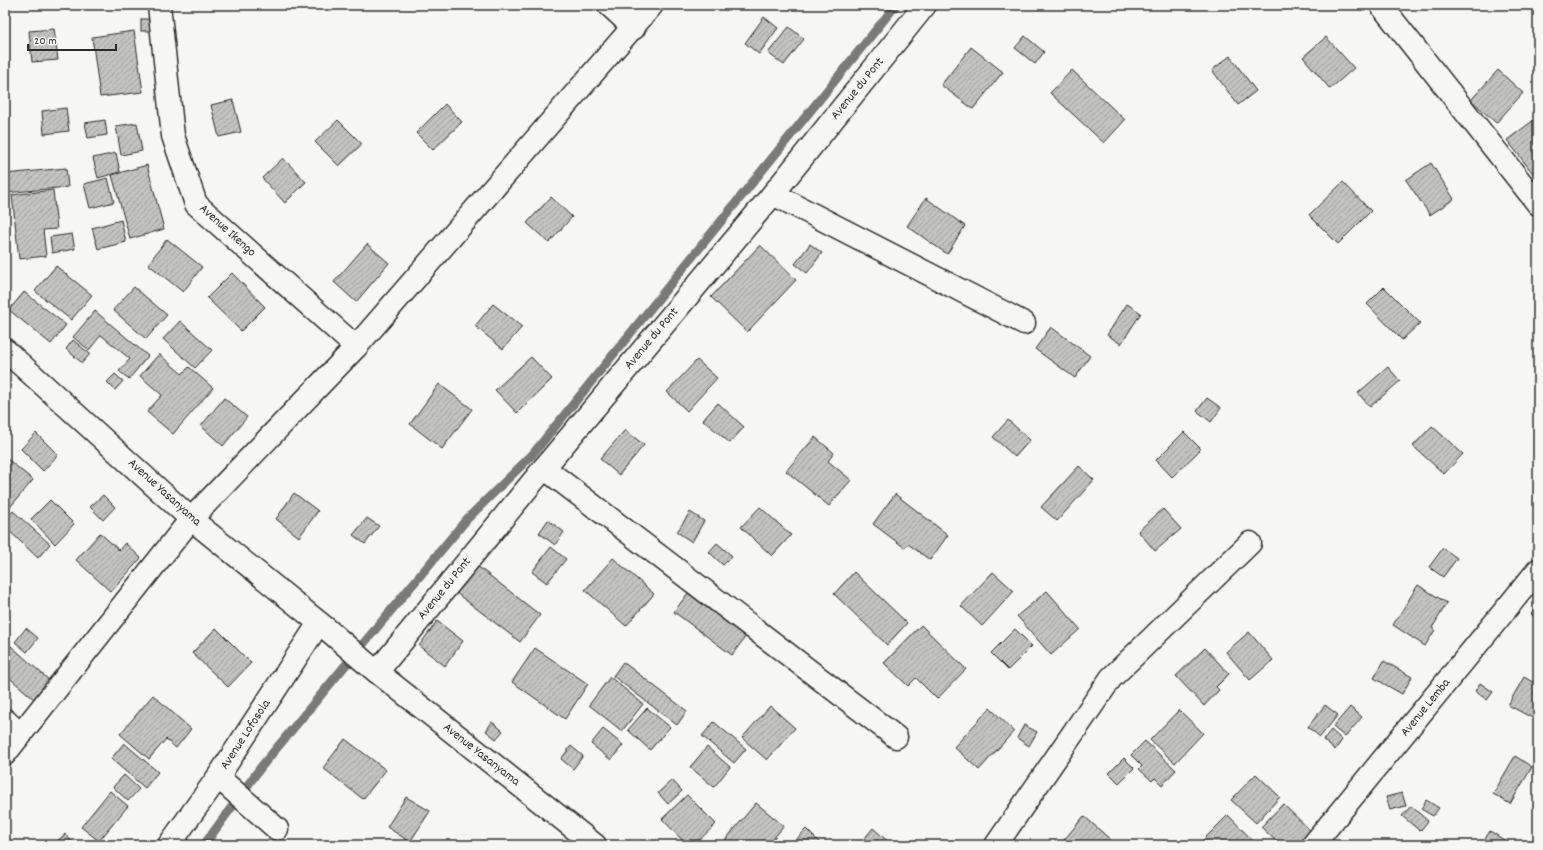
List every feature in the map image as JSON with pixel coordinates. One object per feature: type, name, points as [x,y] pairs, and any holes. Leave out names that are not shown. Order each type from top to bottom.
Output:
[{"type":"street","name":"Avenue Ikengo","points":[[159,5],[173,136],[196,204],[356,346]]},
{"type":"street","points":[[610,5],[634,28]]},
{"type":"street","points":[[5,754],[191,519],[356,346],[634,28],[652,5]]},
{"type":"street","name":"Avenue du Pont","points":[[372,668],[544,468],[773,194],[925,5]]},
{"type":"street","points":[[1381,5],[1538,204]]},
{"type":"street","points":[[773,194],[1024,324]]},
{"type":"street","name":"Avenue Yasanyama","points":[[5,350],[191,519],[372,668],[595,845]]},
{"type":"street","points":[[544,468],[896,737]]},
{"type":"street","points":[[996,845],[1111,678],[1250,543]]},
{"type":"street","name":"Avenue Lemba","points":[[1313,845],[1538,570]]},
{"type":"street","name":"Avenue Lofosola","points":[[169,845],[223,782],[324,627]]},
{"type":"street","points":[[5,720],[21,735]]},
{"type":"street","points":[[223,782],[277,829]]},
{"type":"building","points":[[764,17],[778,28],[759,54],[745,43]]},
{"type":"building","points":[[141,19],[155,19],[155,31],[141,31]]},
{"type":"building","points":[[789,27],[804,39],[784,65],[768,53]]},
{"type":"building","points":[[54,29],[58,60],[32,62],[29,31]]},
{"type":"building","points":[[134,31],[143,92],[100,97],[92,37]]},
{"type":"building","points":[[1025,36],[1044,52],[1035,64],[1015,48]]},
{"type":"building","points":[[1326,37],[1354,68],[1330,89],[1303,57]]},
{"type":"building","points":[[971,47],[1003,72],[973,109],[941,85]]},
{"type":"building","points":[[1230,56],[1256,91],[1238,105],[1212,70]]},
{"type":"building","points":[[1072,70],[1125,120],[1104,143],[1050,93]]},
{"type":"building","points":[[1498,70],[1523,93],[1496,123],[1471,100]]},
{"type":"building","points":[[233,100],[241,132],[219,137],[211,105]]},
{"type":"building","points":[[445,104],[462,122],[433,150],[416,133]]},
{"type":"building","points":[[66,108],[69,131],[44,134],[42,111]]},
{"type":"building","points":[[1538,117],[1538,174],[1535,176],[1507,140]]},
{"type":"building","points":[[105,120],[107,135],[88,138],[85,123]]},
{"type":"building","points":[[338,120],[362,144],[339,166],[315,142]]},
{"type":"building","points":[[137,123],[142,151],[121,155],[116,126]]},
{"type":"building","points":[[116,153],[120,172],[98,178],[93,158]]},
{"type":"building","points":[[283,158],[306,182],[285,203],[262,178]]},
{"type":"building","points":[[1431,163],[1454,199],[1430,215],[1406,180]]},
{"type":"building","points":[[147,165],[164,229],[130,239],[112,175]]},
{"type":"building","points":[[66,168],[68,187],[5,193],[5,174]]},
{"type":"building","points":[[108,178],[114,202],[90,208],[84,184]]},
{"type":"building","points":[[1343,182],[1371,211],[1338,244],[1309,215]]},
{"type":"building","points":[[53,190],[57,229],[43,230],[46,256],[19,259],[12,195]]},
{"type":"building","points":[[551,197],[572,217],[549,243],[527,223]]},
{"type":"building","points":[[926,198],[965,226],[947,254],[907,226]]},
{"type":"building","points":[[121,220],[126,242],[98,249],[92,228]]},
{"type":"building","points":[[72,234],[75,249],[52,253],[50,237]]},
{"type":"building","points":[[167,239],[202,267],[183,292],[148,264]]},
{"type":"building","points":[[367,244],[389,263],[356,302],[334,282]]},
{"type":"building","points":[[810,244],[822,253],[807,273],[795,264]]},
{"type":"building","points":[[760,245],[796,280],[747,332],[711,297]]},
{"type":"building","points":[[56,266],[92,295],[71,320],[35,291]]},
{"type":"building","points":[[232,273],[265,307],[241,331],[207,298]]},
{"type":"building","points":[[134,287],[167,315],[146,339],[113,310]]},
{"type":"building","points":[[1384,287],[1420,323],[1402,340],[1367,304]]},
{"type":"building","points":[[24,292],[66,325],[51,344],[9,310]]},
{"type":"building","points":[[493,304],[522,327],[503,349],[475,326]]},
{"type":"building","points":[[1127,304],[1141,313],[1121,344],[1107,335]]},
{"type":"building","points":[[95,311],[148,356],[129,379],[119,371],[130,359],[101,335],[89,350],[73,337]]},
{"type":"building","points":[[180,321],[212,350],[195,368],[163,339]]},
{"type":"building","points":[[1051,327],[1090,356],[1075,378],[1035,349]]},
{"type":"building","points":[[73,340],[90,354],[82,363],[66,349]]},
{"type":"building","points":[[159,354],[182,374],[189,367],[213,388],[173,434],[147,412],[162,395],[140,376]]},
{"type":"building","points":[[531,357],[552,379],[517,413],[495,390]]},
{"type":"building","points":[[697,360],[717,378],[687,411],[667,392]]},
{"type":"building","points":[[1388,367],[1400,381],[1370,407],[1358,393]]},
{"type":"building","points":[[115,374],[123,381],[115,390],[107,382]]},
{"type":"building","points":[[439,384],[472,409],[442,449],[410,424]]},
{"type":"building","points":[[224,398],[247,417],[223,446],[201,426]]},
{"type":"building","points":[[1207,398],[1221,408],[1211,422],[1197,411]]},
{"type":"building","points":[[718,403],[744,427],[730,443],[703,420]]},
{"type":"building","points":[[1008,420],[1030,440],[1015,457],[993,437]]},
{"type":"building","points":[[1432,426],[1463,454],[1444,474],[1413,446]]},
{"type":"building","points":[[625,430],[644,445],[619,475],[600,459]]},
{"type":"building","points":[[1184,432],[1201,449],[1172,477],[1156,460]]},
{"type":"building","points":[[36,433],[58,455],[43,471],[21,449]]},
{"type":"building","points":[[815,437],[834,453],[828,461],[851,480],[829,506],[786,471]]},
{"type":"building","points":[[5,457],[33,480],[5,513]]},
{"type":"building","points":[[1079,466],[1094,480],[1057,521],[1041,507]]},
{"type":"building","points":[[294,493],[318,511],[299,537],[276,519]]},
{"type":"building","points":[[895,494],[948,535],[930,560],[908,544],[905,548],[873,524]]},
{"type":"building","points":[[103,495],[115,507],[103,520],[90,507]]},
{"type":"building","points":[[50,500],[74,524],[55,544],[31,519]]},
{"type":"building","points":[[760,507],[791,535],[772,556],[741,527]]},
{"type":"building","points":[[1163,509],[1181,529],[1155,551],[1138,531]]},
{"type":"building","points":[[13,511],[50,544],[38,558],[5,527],[5,521]]},
{"type":"building","points":[[690,512],[704,521],[692,542],[677,532]]},
{"type":"building","points":[[367,518],[379,526],[365,544],[353,535]]},
{"type":"building","points":[[548,520],[564,532],[555,545],[539,533]]},
{"type":"building","points":[[100,533],[119,550],[125,543],[141,558],[111,592],[76,560]]},
{"type":"building","points":[[717,543],[732,556],[723,565],[709,552]]},
{"type":"building","points":[[551,547],[566,559],[547,583],[532,572]]},
{"type":"building","points":[[1443,548],[1457,558],[1443,577],[1429,567]]},
{"type":"building","points":[[613,558],[654,594],[626,626],[585,590]]},
{"type":"building","points":[[476,565],[540,615],[520,642],[455,592]]},
{"type":"building","points":[[854,572],[907,623],[887,645],[834,594]]},
{"type":"building","points":[[993,572],[1014,591],[982,626],[961,606]]},
{"type":"building","points":[[1418,585],[1447,603],[1432,628],[1435,630],[1425,646],[1393,625]]},
{"type":"building","points":[[1047,591],[1080,629],[1051,655],[1017,616]]},
{"type":"building","points":[[688,593],[746,636],[732,655],[674,612]]},
{"type":"building","points":[[1538,606],[1538,620],[1531,614]]},
{"type":"building","points":[[437,621],[463,641],[445,666],[419,646]]},
{"type":"building","points":[[921,625],[966,669],[937,699],[916,678],[908,686],[884,663]]},
{"type":"building","points":[[26,628],[38,638],[27,652],[15,642]]},
{"type":"building","points":[[216,628],[251,663],[228,687],[192,653]]},
{"type":"building","points":[[1015,629],[1032,646],[1008,670],[991,653]]},
{"type":"building","points":[[1249,632],[1273,660],[1250,680],[1226,652]]},
{"type":"building","points":[[11,646],[58,688],[42,706],[5,674],[5,654]]},
{"type":"building","points":[[535,648],[588,684],[565,719],[512,682]]},
{"type":"building","points":[[1205,648],[1229,674],[1216,687],[1219,690],[1204,706],[1176,676]]},
{"type":"building","points":[[1384,661],[1412,677],[1402,694],[1374,678]]},
{"type":"building","points":[[623,662],[687,711],[677,725],[613,676]]},
{"type":"building","points":[[610,677],[643,704],[622,731],[589,705]]},
{"type":"building","points":[[1524,677],[1538,685],[1538,721],[1508,705]]},
{"type":"building","points":[[1480,683],[1493,692],[1487,700],[1475,691]]},
{"type":"building","points":[[153,695],[191,729],[176,748],[166,739],[149,759],[120,734]]},
{"type":"building","points":[[1325,705],[1338,715],[1320,737],[1308,727]]},
{"type":"building","points":[[770,706],[795,728],[767,760],[742,738]]},
{"type":"building","points":[[1350,707],[1362,717],[1345,737],[1333,727]]},
{"type":"building","points":[[647,708],[670,727],[650,750],[628,730]]},
{"type":"building","points":[[990,708],[1014,731],[979,770],[954,747]]},
{"type":"building","points":[[1179,710],[1203,733],[1175,763],[1150,740]]},
{"type":"building","points":[[492,722],[503,731],[496,739],[486,731]]},
{"type":"building","points":[[714,722],[746,749],[734,763],[702,736]]},
{"type":"building","points":[[1024,725],[1037,732],[1029,746],[1017,738]]},
{"type":"building","points":[[603,729],[623,745],[611,760],[591,744]]},
{"type":"building","points":[[1331,730],[1342,740],[1335,750],[1323,740]]},
{"type":"building","points":[[345,739],[386,770],[363,799],[323,768]]},
{"type":"building","points":[[1145,741],[1176,770],[1162,785],[1155,778],[1152,781],[1139,769],[1142,766],[1131,755]]},
{"type":"building","points":[[124,743],[158,772],[145,788],[111,759]]},
{"type":"building","points":[[571,746],[583,756],[573,769],[561,759]]},
{"type":"building","points":[[707,747],[730,767],[714,787],[690,767]]},
{"type":"building","points":[[1515,756],[1532,767],[1510,804],[1493,794]]},
{"type":"building","points":[[1124,758],[1134,768],[1119,783],[1109,773]]},
{"type":"building","points":[[1256,774],[1280,797],[1256,823],[1231,800]]},
{"type":"building","points":[[124,775],[139,789],[128,801],[113,787]]},
{"type":"building","points":[[672,780],[682,791],[668,804],[658,793]]},
{"type":"building","points":[[110,791],[128,806],[99,841],[81,827]]},
{"type":"building","points":[[1402,793],[1406,806],[1390,810],[1386,797]]},
{"type":"building","points":[[687,795],[716,824],[694,845],[687,845],[662,819]]},
{"type":"building","points":[[406,797],[430,811],[410,842],[387,827]]},
{"type":"building","points":[[1426,800],[1439,808],[1433,816],[1421,809]]},
{"type":"building","points":[[756,803],[784,826],[768,845],[721,845]]},
{"type":"building","points":[[1283,804],[1316,836],[1307,845],[1280,845],[1261,827]]},
{"type":"building","points":[[1411,806],[1428,821],[1420,831],[1402,816]]},
{"type":"building","points":[[1228,815],[1256,844],[1255,845],[1198,845]]},
{"type":"building","points":[[1084,816],[1112,841],[1109,845],[1070,845],[1064,840]]},
{"type":"building","points":[[873,828],[892,845],[859,845]]},
{"type":"building","points":[[806,829],[822,845],[791,845]]},
{"type":"building","points":[[1490,831],[1512,845],[1481,845]]},
{"type":"building","points":[[65,834],[75,845],[53,845]]},
{"type":"waterway","points":[[204,845],[261,767],[467,519],[532,455],[896,5]]}]
